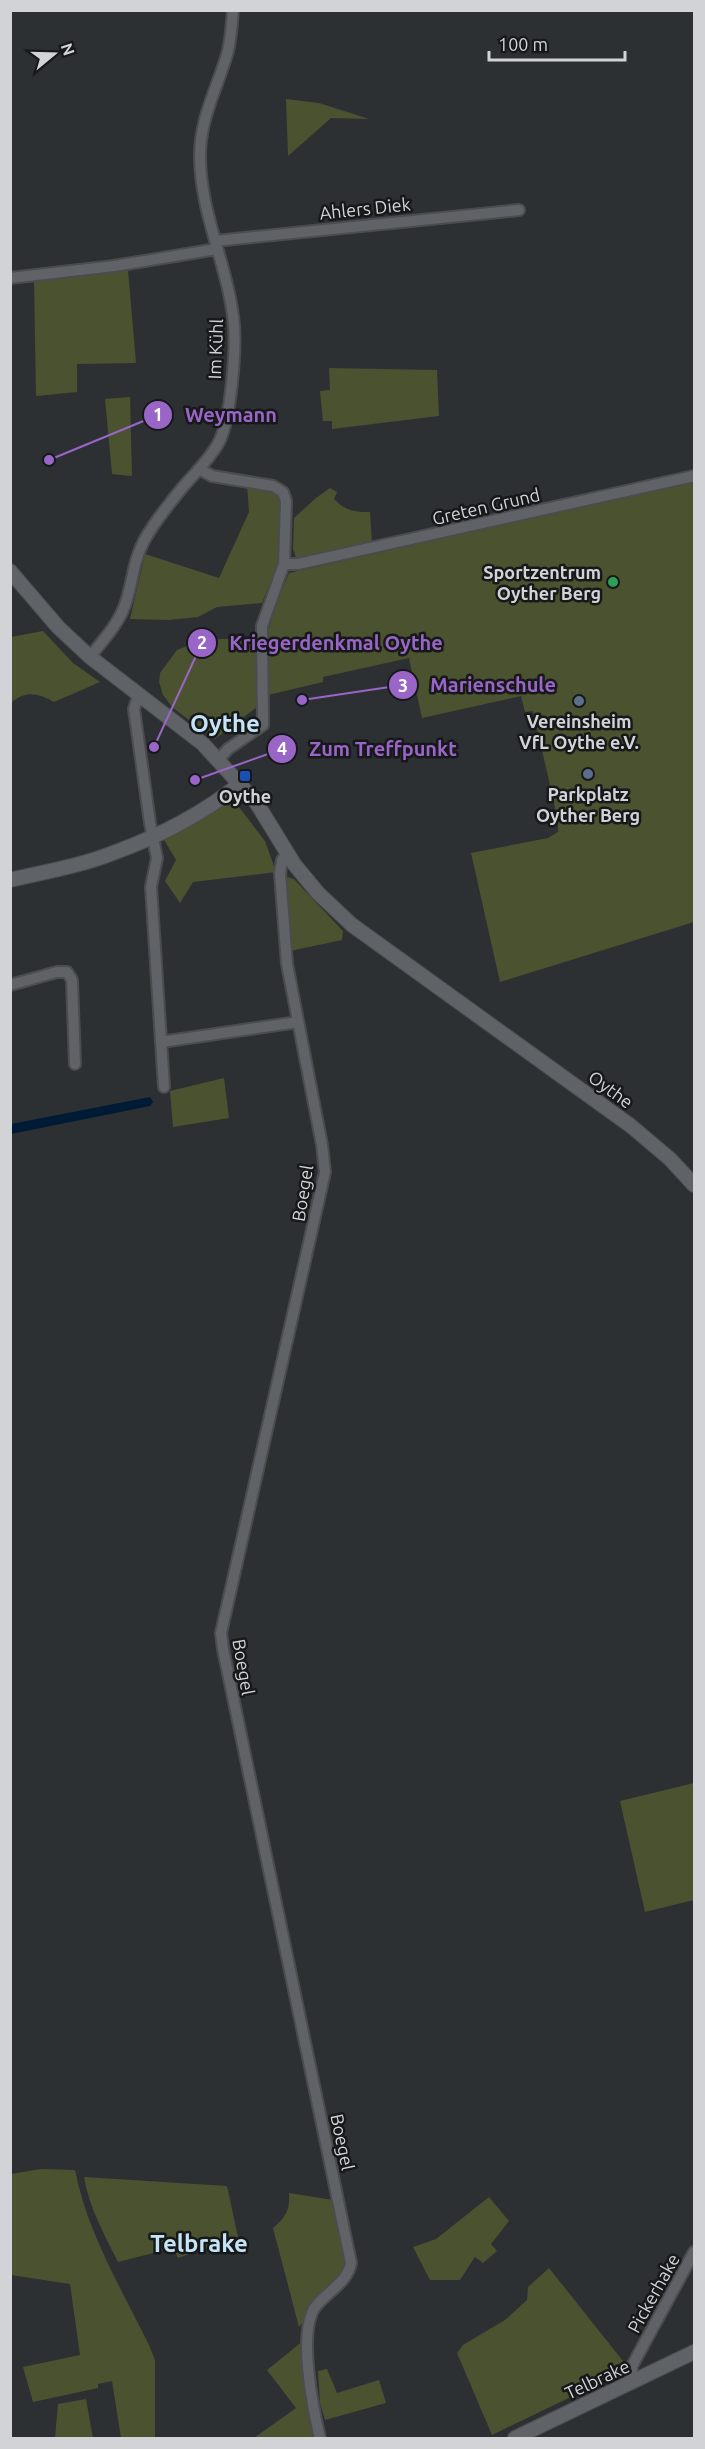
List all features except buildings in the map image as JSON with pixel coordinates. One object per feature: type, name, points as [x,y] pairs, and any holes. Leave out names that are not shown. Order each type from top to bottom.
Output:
[{"type":"main road","name":"Oythe","points":[[10,572],[58,627],[90,657],[203,744],[219,759],[256,802],[288,854],[318,893],[351,925],[632,1126],[670,1159],[694,1185]]},
{"type":"main road","points":[[10,880],[111,854],[153,836],[215,802],[241,783]]},
{"type":"main road","name":"Telbrake","points":[[515,2439],[694,2352]]},
{"type":"street","name":"Im Kühl","points":[[90,657],[116,623],[125,605],[137,557],[144,541],[219,442],[225,426],[233,364],[234,327],[231,299],[201,179],[202,131],[227,53],[233,10]]},
{"type":"street","name":"Ahlers Diek","points":[[10,278],[114,266],[216,245],[519,210]]},
{"type":"street","points":[[199,469],[212,476],[273,486],[283,492],[286,501],[284,564],[262,626],[263,725],[228,748],[219,759]]},
{"type":"street","name":"Greten Grund","points":[[284,564],[298,564],[694,476]]},
{"type":"street","points":[[138,696],[134,709],[158,858],[151,887],[164,1087]]},
{"type":"street","name":"Boegel","points":[[288,854],[282,860],[280,873],[285,952],[324,1158],[323,1184],[221,1633],[351,2263],[345,2279],[316,2306],[309,2318],[306,2334],[310,2377],[321,2439]]},
{"type":"street","points":[[10,985],[57,972],[67,972],[72,980],[75,1064]]},
{"type":"street","points":[[161,1042],[298,1022]]},
{"type":"street","name":"Pickerhake","points":[[632,2383],[632,2366],[694,2252]]},
{"type":"green space","points":[[286,99],[319,103],[369,119],[331,118],[288,156]]},
{"type":"green space","points":[[128,270],[136,363],[77,364],[77,392],[36,396],[34,281]]},
{"type":"green space","points":[[329,368],[437,370],[439,416],[332,429],[332,421],[323,421],[320,391],[330,390]]},
{"type":"green space","points":[[130,397],[132,476],[112,474],[105,399]]},
{"type":"green space","points":[[694,482],[694,922],[500,982],[471,853],[548,838],[558,832],[558,820],[533,711],[525,712],[521,696],[422,718],[409,658],[323,677],[323,682],[268,695],[265,643],[274,609],[289,573]]},
{"type":"green space","points":[[247,485],[268,488],[278,493],[283,504],[279,562],[262,603],[217,607],[198,617],[169,620],[130,619],[145,554],[219,578],[249,512]]},
{"type":"green space","points":[[330,488],[337,492],[334,499],[342,506],[355,511],[370,512],[372,543],[296,558],[293,549],[294,518]]},
{"type":"green space","points":[[43,631],[73,663],[100,682],[54,702],[32,694],[21,696],[11,703],[11,637]]},
{"type":"green space","points":[[221,639],[257,639],[261,704],[215,739],[173,708],[163,695],[159,682],[160,673],[177,650]]},
{"type":"green space","points":[[232,798],[265,841],[276,872],[193,882],[180,903],[165,881],[176,860],[163,838]]},
{"type":"green space","points":[[283,876],[294,879],[343,931],[342,940],[290,951]]},
{"type":"green space","points":[[224,1078],[229,1118],[173,1127],[170,1091]]},
{"type":"green space","points":[[694,1783],[694,1900],[645,1912],[620,1801]]},
{"type":"green space","points":[[41,2169],[75,2170],[80,2193],[96,2238],[155,2360],[155,2438],[121,2438],[112,2381],[98,2384],[98,2388],[33,2402],[23,2367],[80,2355],[70,2284],[11,2275],[11,2174]]},
{"type":"green space","points":[[84,2177],[227,2186],[238,2237],[178,2258],[173,2248],[118,2262],[93,2210]]},
{"type":"green space","points":[[289,2193],[333,2200],[347,2263],[346,2270],[299,2327],[273,2228],[286,2213]]},
{"type":"green space","points":[[489,2197],[509,2221],[491,2244],[497,2251],[483,2263],[475,2257],[460,2280],[430,2280],[413,2247],[436,2239]]},
{"type":"green space","points":[[549,2268],[623,2361],[612,2377],[492,2435],[457,2353],[463,2345],[505,2320],[527,2300],[528,2287]]},
{"type":"green space","points":[[303,2341],[317,2438],[254,2438],[296,2408],[267,2370]]},
{"type":"green space","points":[[327,2369],[337,2393],[379,2380],[386,2403],[325,2420],[320,2403],[318,2371]]},
{"type":"green space","points":[[86,2399],[93,2438],[55,2438],[58,2404]]},
{"type":"water","points":[[150,1097],[153,1102],[150,1106],[11,1134],[11,1124]]},
{"type":"place","name":"Weymann","points":[[49,460]]},
{"type":"place","name":"Sportzentrum Oyther Berg","points":[[613,582]]},
{"type":"place","name":"Marienschule","points":[[302,700]]},
{"type":"place","name":"Vereinsheim VfL Oythe e.V.","points":[[579,701]]},
{"type":"place","name":"Kriegerdenkmal Oythe","points":[[154,747]]},
{"type":"place","name":"Parkplatz Oyther Berg","points":[[588,774]]},
{"type":"place","name":"Oythe","points":[[245,776]]},
{"type":"place","name":"Zum Treffpunkt","points":[[195,780]]},
{"type":"district","name":"Oythe","points":[[225,723]]},
{"type":"district","name":"Telbrake","points":[[199,2243]]}]
